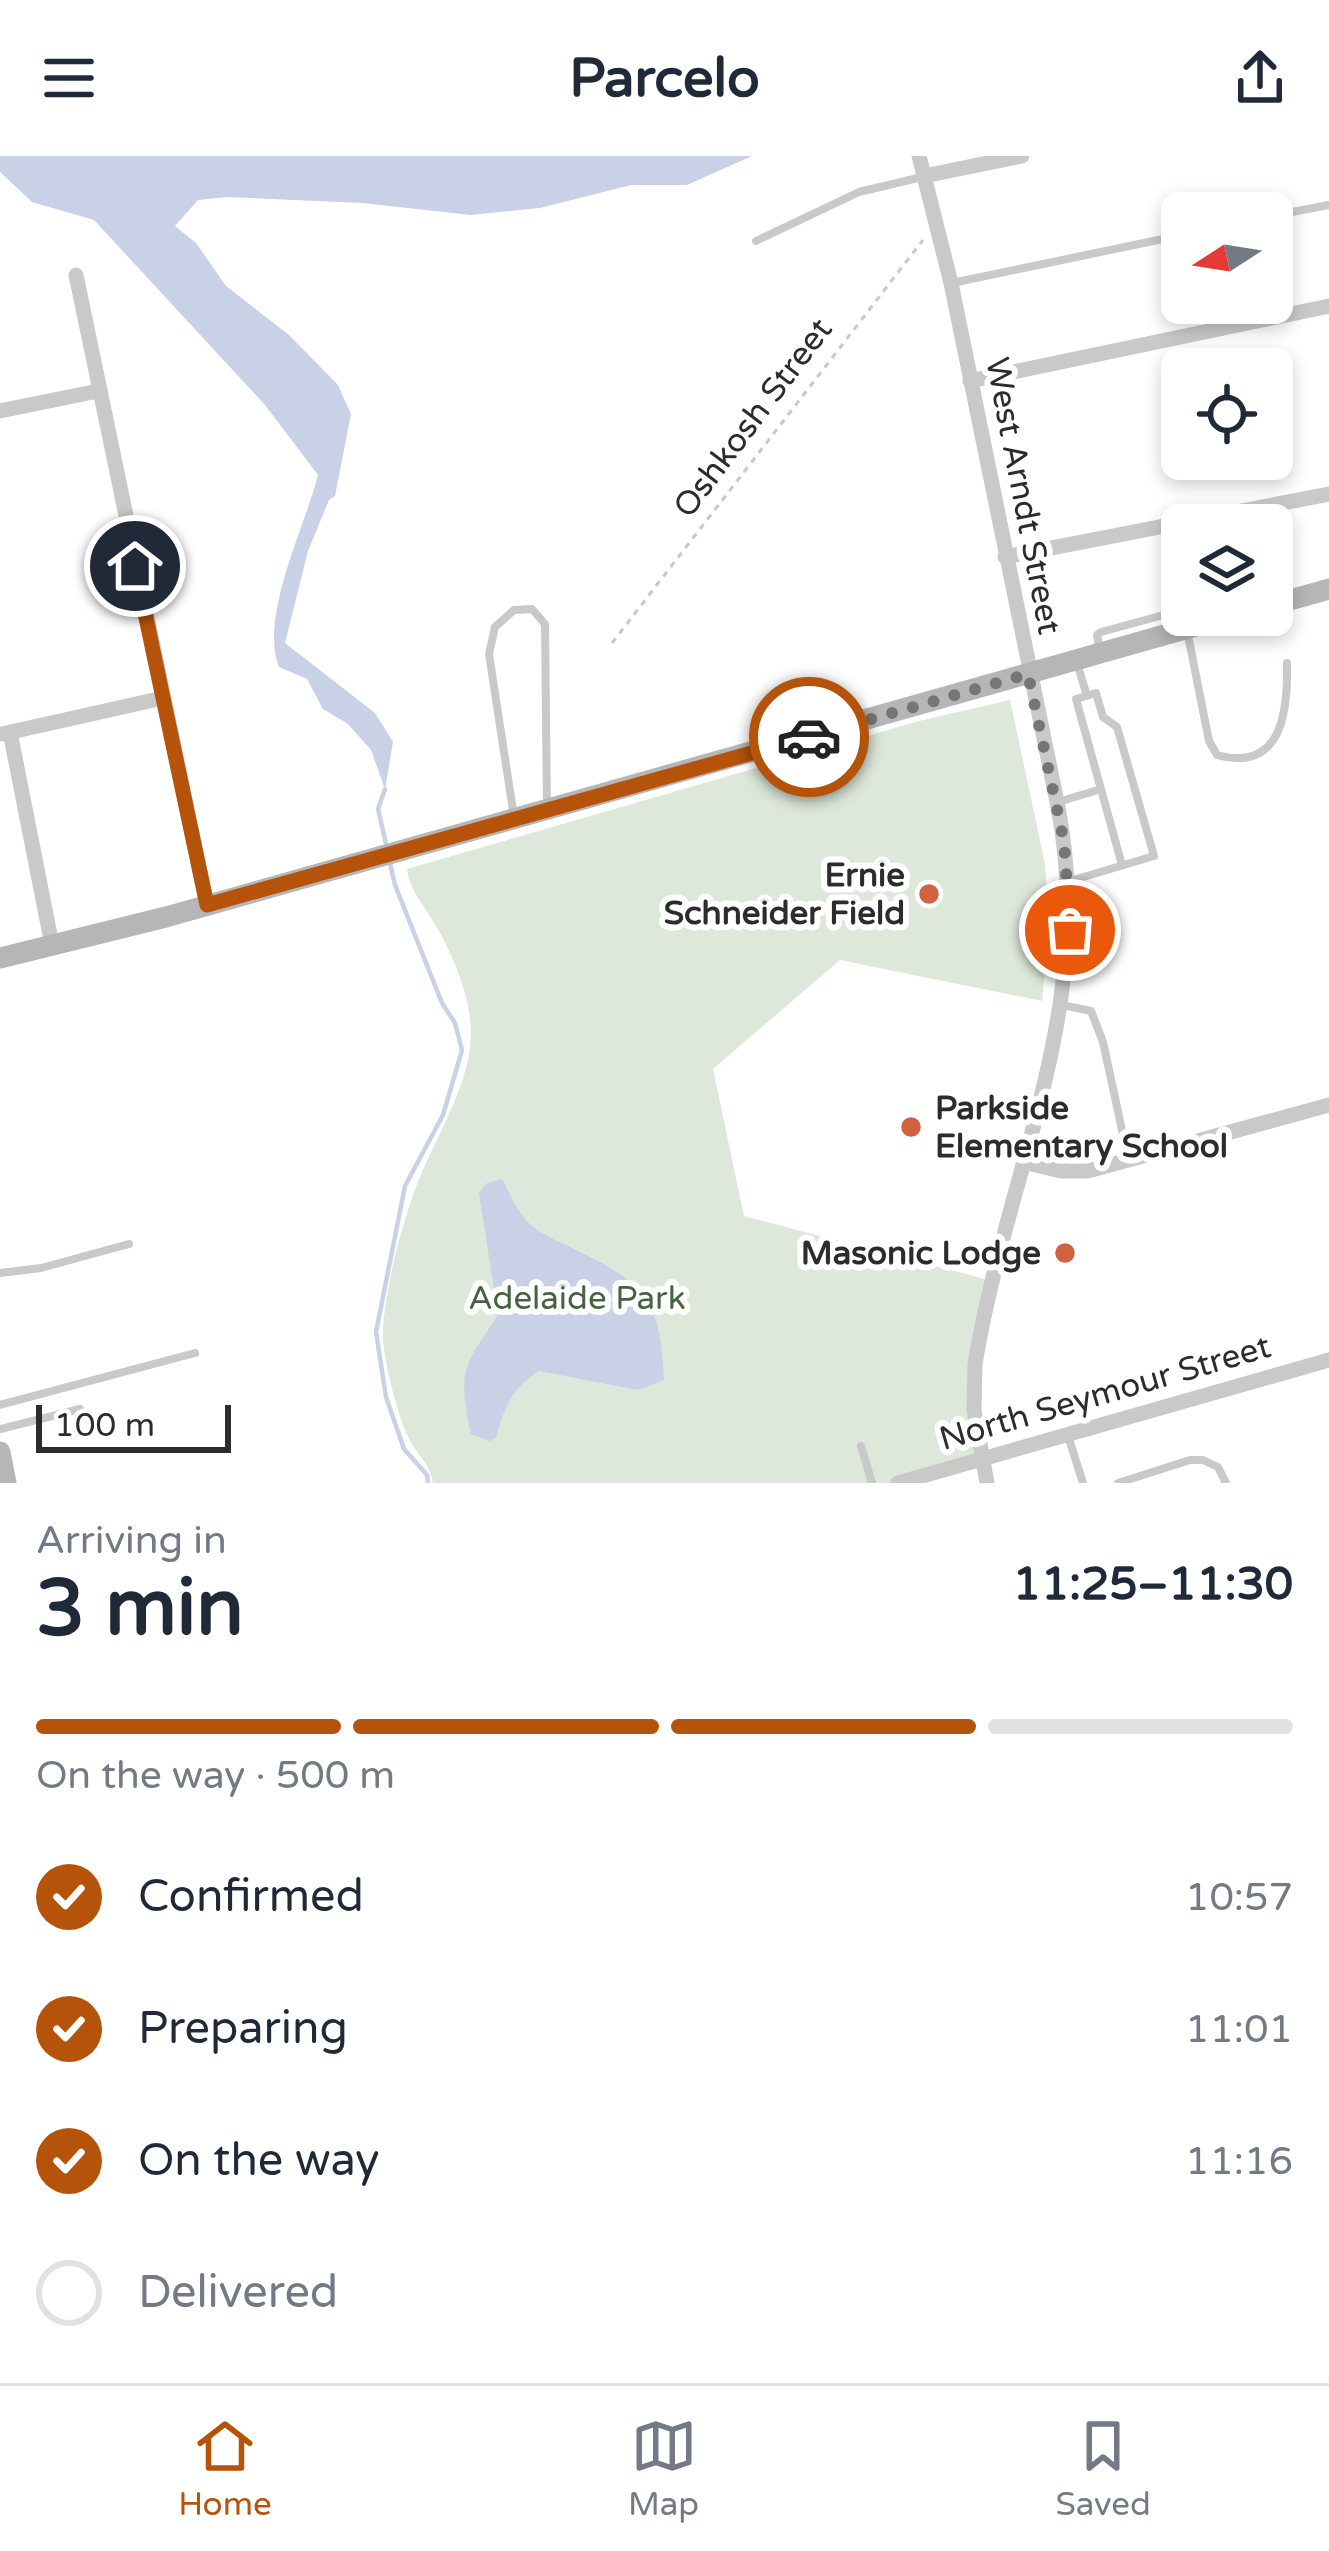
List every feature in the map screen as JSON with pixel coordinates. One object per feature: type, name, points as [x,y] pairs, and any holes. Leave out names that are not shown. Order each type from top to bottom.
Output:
[{"type":"street","name":"West Arndt Street","points":[[919,156],[950,283],[1057,802],[1070,912],[1062,1004],[974,1364],[974,1410],[987,1483]]},
{"type":"street","points":[[924,176],[1022,156]]},
{"type":"street","points":[[76,275],[207,905]]},
{"type":"street","points":[[970,380],[1329,306]]},
{"type":"street","points":[[0,411],[98,391]]},
{"type":"street","points":[[1279,504],[1329,494]]},
{"type":"street","points":[[1005,557],[1161,527]]},
{"type":"street","points":[[1293,598],[1329,589]]},
{"type":"street","points":[[0,958],[207,905],[1028,674],[1100,653],[1161,625]]},
{"type":"street","points":[[52,945],[5,733],[163,698]]},
{"type":"street","points":[[1023,1162],[1070,1172],[1329,1105]]},
{"type":"street","name":"North Seymour Street","points":[[898,1483],[1329,1360]]},
{"type":"street","points":[[0,1452],[6,1483]]},
{"type":"lane","points":[[756,241],[859,192],[924,176]]},
{"type":"lane","points":[[1293,212],[1329,205]]},
{"type":"lane","points":[[950,283],[1161,239]]},
{"type":"lane","points":[[514,819],[488,654],[495,627],[514,610],[532,609],[545,624],[547,810]]},
{"type":"lane","points":[[1188,636],[1209,740],[1217,755],[1248,757],[1276,740],[1288,705],[1287,663]]},
{"type":"lane","points":[[1076,660],[1087,696]]},
{"type":"lane","points":[[1068,881],[1122,866],[1154,856],[1118,727],[1103,717],[1096,693],[1076,700],[1122,866]]},
{"type":"lane","points":[[1057,802],[1101,790]]},
{"type":"lane","points":[[1070,912],[1095,915]]},
{"type":"lane","points":[[1062,1004],[1091,1011],[1103,1042],[1128,1160]]},
{"type":"lane","points":[[0,1273],[40,1268],[129,1244]]},
{"type":"lane","points":[[0,1406],[195,1352]]},
{"type":"lane","points":[[0,1429],[80,1409]]},
{"type":"lane","points":[[1068,1435],[1083,1483]]},
{"type":"lane","points":[[861,1446],[872,1483]]},
{"type":"lane","points":[[1118,1483],[1198,1459],[1218,1467],[1226,1483]]},
{"type":"path","name":"Oshkosh Street","points":[[612,644],[936,225]]},
{"type":"green space","name":"Adelaide Park","points":[[1010,700],[1045,864],[1049,927],[1042,1001],[840,960],[713,1069],[744,1216],[993,1281],[980,1332],[982,1459],[898,1483],[433,1483],[397,1408],[384,1349],[384,1321],[407,1212],[460,1086],[471,1030],[468,1003],[454,963],[407,869],[919,721]]},
{"type":"water","points":[[0,156],[752,156],[687,185],[631,185],[540,208],[471,215],[362,203],[228,197],[198,200],[175,226],[196,243],[226,286],[289,335],[338,385],[351,414],[335,496],[329,500],[308,551],[285,643],[375,713],[393,742],[385,789],[371,750],[348,724],[323,709],[307,679],[279,667],[274,647],[279,598],[318,475],[265,405],[94,220],[32,202],[0,172]]},
{"type":"water","points":[[502,1179],[530,1224],[617,1272],[644,1296],[659,1330],[664,1380],[638,1390],[539,1371],[516,1391],[490,1441],[471,1434],[464,1381],[471,1358],[498,1315],[479,1193],[487,1183]]},
{"type":"waterway","points":[[385,789],[378,809],[387,848]]},
{"type":"waterway","points":[[389,859],[395,885],[442,1003],[455,1023],[462,1050],[443,1115],[405,1186],[376,1332],[386,1397],[404,1449],[427,1475],[428,1483]]},
{"type":"way so far","points":[[809,737],[1028,674],[1064,842],[1070,930]]},
{"type":"place","name":"Ernie Schneider Field","points":[[929,894]]},
{"type":"place","name":"Parkside Elementary School","points":[[911,1127]]},
{"type":"place","name":"Masonic Lodge","points":[[1065,1253]]},
{"type":"route","points":[[135,566],[207,905],[809,737]]}]
